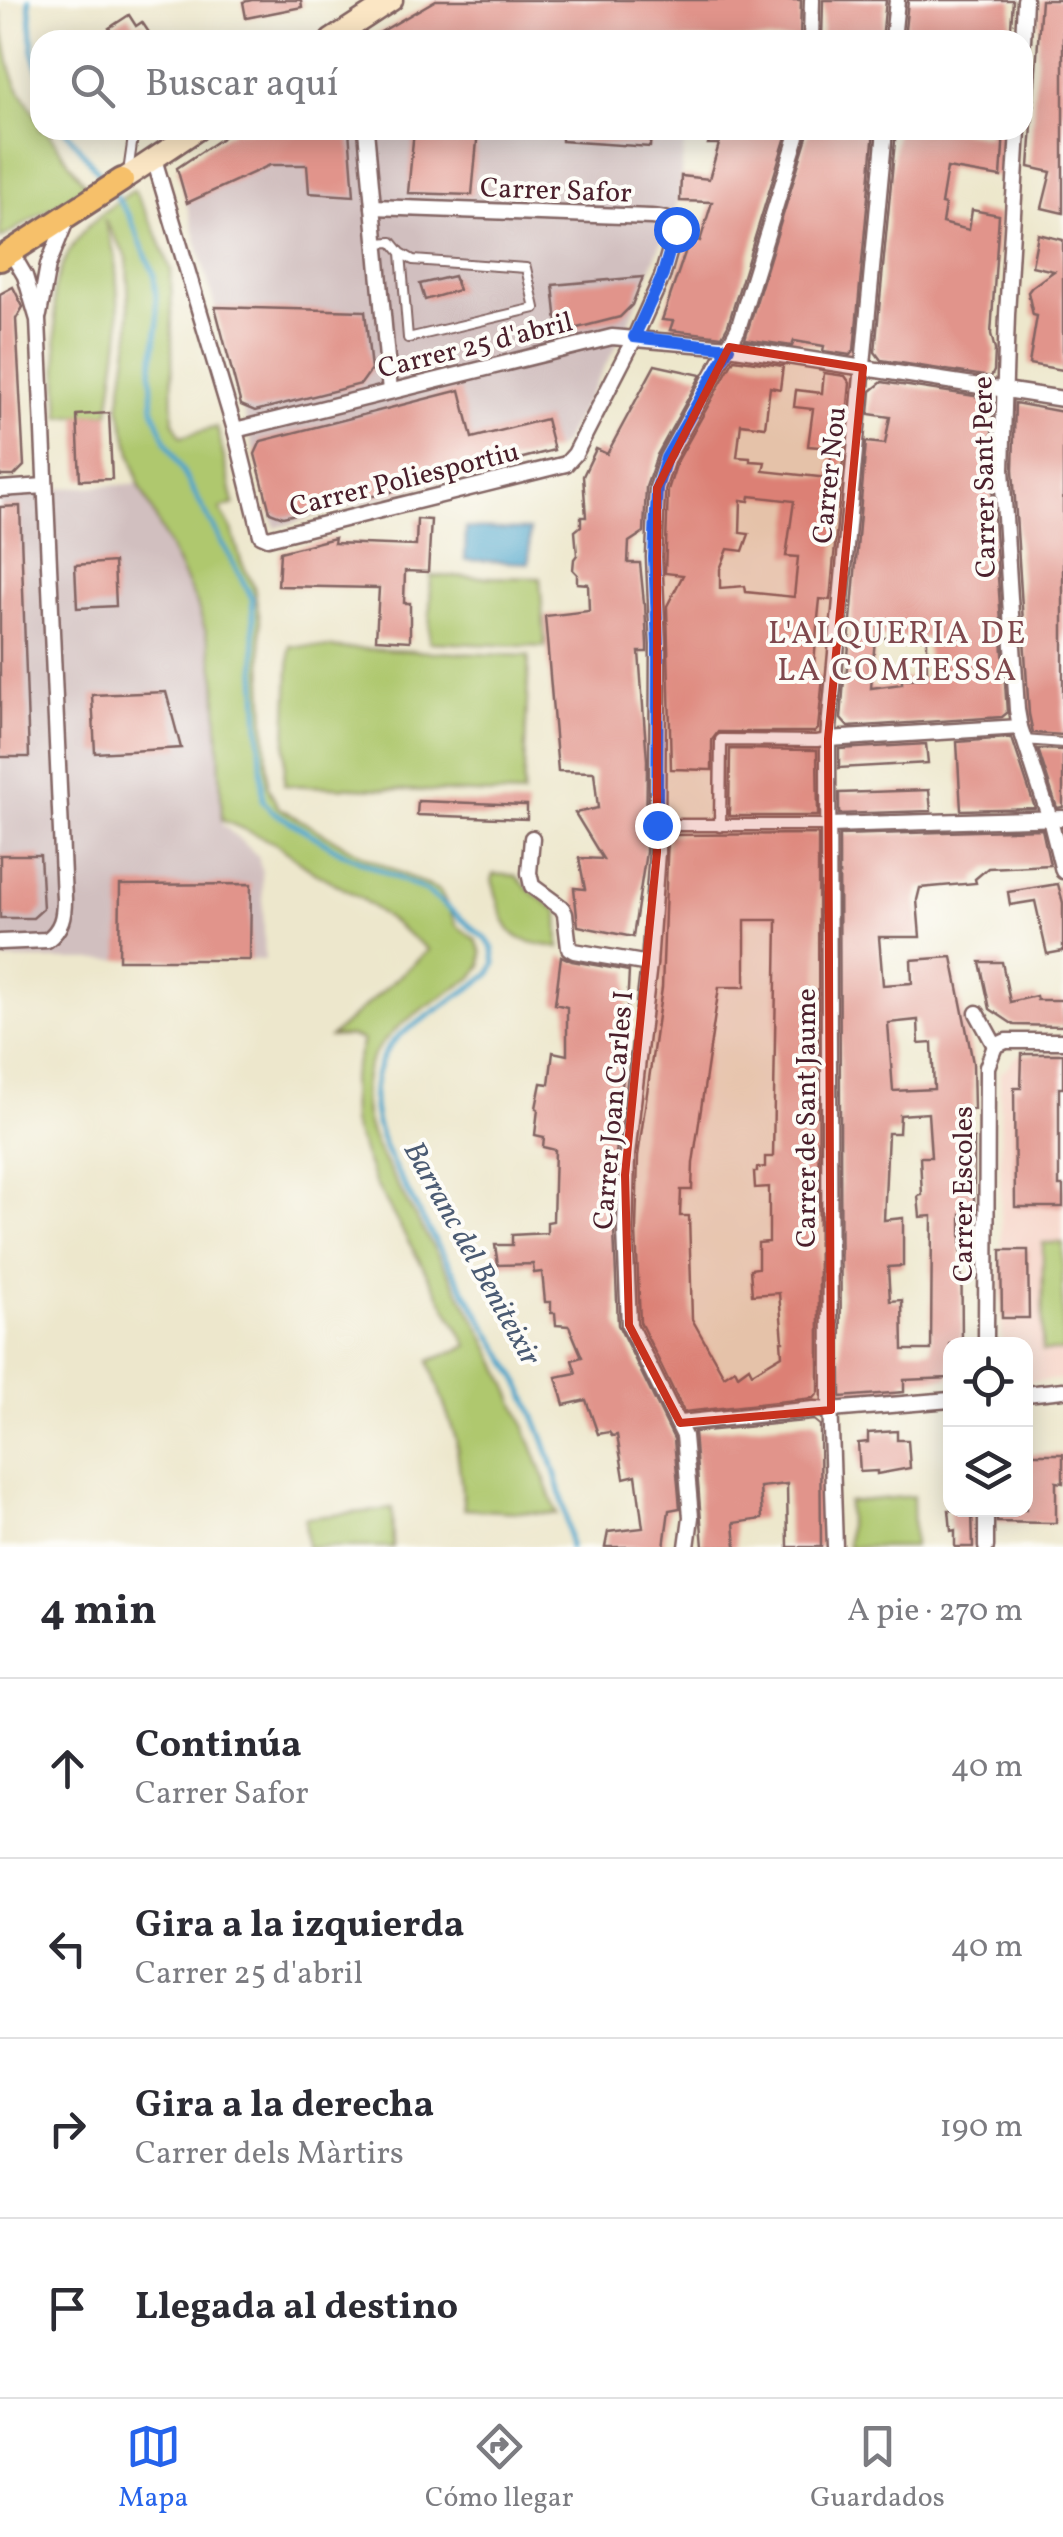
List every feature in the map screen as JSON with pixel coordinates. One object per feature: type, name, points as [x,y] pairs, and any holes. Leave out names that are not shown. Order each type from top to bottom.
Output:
[{"type":"highway","points":[[14,251],[128,177]]},
{"type":"main road","points":[[352,30],[392,0]]},
{"type":"main road","points":[[128,177],[182,140]]},
{"type":"street","points":[[811,30],[812,0]]},
{"type":"street","points":[[895,30],[897,0]]},
{"type":"street","points":[[1024,30],[1026,0]]},
{"type":"street","points":[[367,140],[390,390]]},
{"type":"street","name":"Carrer Joan Carles I","points":[[690,1544],[690,1478],[684,1436],[641,1353],[628,1316],[625,1174],[650,964],[657,852],[657,488],[666,458],[729,348],[745,312],[796,140]]},
{"type":"street","name":"Carrer Nou","points":[[829,825],[828,738],[884,140]]},
{"type":"street","name":"Carrer Sant Pere","points":[[1017,140],[1006,315],[1003,498],[1022,733],[1056,818],[1063,871]]},
{"type":"street","name":"Carrer Poliesportiu","points":[[154,159],[235,430],[260,534],[268,538],[566,464],[634,337]]},
{"type":"street","name":"Carrer Safor","points":[[373,208],[665,218],[676,229],[662,277],[634,337]]},
{"type":"street","points":[[0,942],[39,942],[54,935],[64,916],[38,320],[44,278],[54,247],[77,211]]},
{"type":"street","points":[[14,251],[41,257],[44,278]]},
{"type":"street","points":[[14,251],[38,320]]},
{"type":"street","name":"Carrer 25 d'abril","points":[[235,430],[612,337],[729,348],[1063,399]]},
{"type":"street","points":[[0,489],[45,486]]},
{"type":"street","points":[[724,826],[722,740],[818,741],[1022,733]]},
{"type":"street","points":[[657,825],[829,825],[1056,818]]},
{"type":"street","name":"Carrer de Sant Jaume","points":[[829,825],[834,1547]]},
{"type":"street","points":[[532,838],[532,886],[562,908],[569,948],[650,964]]},
{"type":"street","points":[[977,1013],[995,1046],[1006,1041],[1063,1041]]},
{"type":"street","name":"Carrer Escoles","points":[[986,1337],[987,1067],[995,1046]]},
{"type":"street","points":[[1033,1393],[1063,1390]]},
{"type":"street","points":[[680,1423],[943,1401]]},
{"type":"street","points":[[986,1517],[986,1547]]},
{"type":"lane","points":[[128,177],[133,140]]},
{"type":"lane","points":[[376,243],[392,242],[413,260],[526,268],[535,308],[408,338],[401,253]]},
{"type":"lane","points":[[1022,733],[1063,743]]},
{"type":"highlighted area","points":[[729,347],[863,368],[828,739],[831,1410],[680,1423],[629,1325],[625,1175],[657,852],[657,488]]},
{"type":"shaded area","points":[[220,140],[685,140],[678,201],[627,327],[557,449],[275,528],[177,169]]},
{"type":"shaded area","points":[[139,484],[197,604],[209,642],[216,680],[222,824],[258,856],[265,960],[0,960],[0,491]]},
{"type":"shaded area","points":[[1020,1054],[1063,1054],[1063,1379],[1033,1381],[1033,1337],[1002,1337],[1000,1074]]},
{"type":"green space","points":[[0,12],[9,62],[30,107],[30,140],[53,140],[86,186],[0,239]]},
{"type":"green space","points":[[134,190],[171,270],[173,421],[181,437],[217,427],[234,504],[220,509],[254,587],[260,621],[268,787],[278,807],[363,856],[440,891],[457,926],[476,940],[482,953],[481,966],[473,977],[411,1017],[383,1042],[367,1071],[366,1112],[381,1156],[498,1366],[526,1428],[557,1514],[464,1509],[456,1439],[429,1361],[468,1346],[375,1183],[352,1123],[351,1082],[363,1040],[330,1037],[429,950],[362,899],[314,872],[275,843],[222,820],[216,680],[209,642],[197,604],[139,484],[119,407],[130,332],[127,258],[104,219],[115,255],[120,330],[109,413],[60,417],[54,290],[66,257],[83,231]]},
{"type":"green space","points":[[431,576],[540,578],[545,647],[429,642]]},
{"type":"green space","points":[[290,646],[529,656],[523,795],[284,785]]},
{"type":"green space","points":[[494,874],[516,876],[558,911],[559,948],[513,934],[501,912],[492,880]]},
{"type":"green space","points":[[1043,1243],[1063,1243],[1063,1351],[1042,1351]]},
{"type":"green space","points":[[913,1496],[914,1547],[848,1547],[848,1502]]},
{"type":"green space","points":[[392,1509],[393,1547],[307,1547],[305,1518]]},
{"type":"water","points":[[466,528],[530,530],[529,563],[465,560]]},
{"type":"building","points":[[301,0],[302,7],[246,18],[243,2]]},
{"type":"building","points":[[436,0],[801,0],[800,30],[384,30]]},
{"type":"building","points":[[823,0],[886,0],[883,30],[822,30]]},
{"type":"building","points":[[908,0],[1013,0],[1011,30],[905,30]]},
{"type":"building","points":[[1041,0],[1063,0],[1063,213],[1042,208],[1051,172],[1029,167]]},
{"type":"building","points":[[129,15],[136,26],[142,22],[147,30],[110,30]]},
{"type":"building","points":[[219,140],[350,140],[354,196],[309,193],[307,165],[270,165],[187,203],[177,168]]},
{"type":"building","points":[[413,140],[477,140],[472,195],[408,193]]},
{"type":"building","points":[[562,140],[650,140],[650,147]]},
{"type":"building","points":[[709,140],[785,140],[722,336],[670,330],[673,321],[662,320],[690,238],[700,241],[712,202],[680,201],[681,176],[709,179],[719,144],[708,144]]},
{"type":"building","points":[[806,140],[873,140],[854,351],[850,355],[794,341],[792,346],[745,339]]},
{"type":"building","points":[[895,140],[1003,140],[1001,177],[947,168],[941,204],[945,205],[942,223],[969,230],[972,210],[999,215],[991,377],[881,360],[875,352]]},
{"type":"building","points":[[1038,234],[1063,240],[1063,370],[1029,364],[1037,316],[1033,315],[1028,292],[1054,271],[1032,266]]},
{"type":"building","points":[[454,276],[459,290],[425,300],[420,284]]},
{"type":"building","points":[[643,277],[632,305],[620,317],[558,333],[553,285]]},
{"type":"building","points":[[13,287],[23,307],[16,319],[24,466],[14,476],[0,476],[0,294]]},
{"type":"building","points":[[215,307],[365,311],[371,370],[361,384],[255,411],[241,405]]},
{"type":"building","points":[[734,359],[783,366],[780,389],[770,387],[765,427],[741,424],[737,457],[765,462],[763,471],[829,478],[832,448],[808,446],[813,409],[794,407],[796,390],[822,393],[824,373],[845,376],[850,383],[830,600],[820,599],[817,628],[813,676],[823,677],[818,729],[718,732],[712,740],[712,770],[671,769],[667,606],[683,575],[665,573],[668,490],[677,462]],"holes":[[[750,496],[794,501],[786,556],[798,557],[794,597],[746,592],[745,586],[720,588],[720,569],[728,549],[743,551],[749,534],[740,533],[741,500],[749,501]]]},
{"type":"building","points":[[655,365],[701,375],[657,455],[646,487],[644,532],[629,542],[628,563],[640,563],[647,645],[647,652],[639,652],[647,760],[646,852],[633,937],[578,926],[574,888],[585,889],[579,858],[603,859],[575,813],[598,808],[594,772],[558,771],[545,616],[589,611],[588,584],[577,583],[573,570],[577,555],[575,531],[581,526],[581,517],[586,517],[583,476],[596,449],[607,454]]},
{"type":"building","points":[[882,382],[988,398],[993,405],[991,470],[1007,713],[1002,717],[848,727],[841,719],[866,442],[885,444],[890,417],[869,414],[871,391]],"holes":[[[875,638],[927,638],[927,678],[902,679],[902,684],[871,688]]]},
{"type":"building","points":[[460,390],[472,438],[546,419],[554,450],[283,517],[270,512],[255,454],[261,441]]},
{"type":"building","points":[[1015,403],[1063,412],[1063,735],[1033,733],[1029,714],[1013,469]]},
{"type":"building","points":[[109,413],[112,479],[80,480],[77,415]]},
{"type":"building","points":[[20,506],[29,757],[0,757],[0,507]]},
{"type":"building","points":[[417,519],[431,520],[428,572],[405,571],[404,603],[410,603],[410,641],[376,639],[379,588],[278,586],[280,552],[335,538],[334,543],[416,546]]},
{"type":"building","points":[[114,562],[116,606],[77,608],[75,565]]},
{"type":"building","points":[[166,692],[181,748],[95,753],[92,695]]},
{"type":"building","points":[[1012,738],[1035,808],[961,810],[957,742]]},
{"type":"building","points":[[926,744],[928,763],[839,768],[839,749]]},
{"type":"building","points":[[730,749],[817,750],[818,816],[729,816]]},
{"type":"building","points":[[1038,749],[1063,750],[1063,807],[1057,808]]},
{"type":"building","points":[[929,790],[931,811],[839,814],[839,793]]},
{"type":"building","points":[[418,801],[527,805],[527,819],[417,815]]},
{"type":"building","points":[[1042,829],[1050,865],[988,868],[975,879],[976,883],[920,888],[920,937],[879,937],[883,985],[912,983],[911,960],[952,957],[973,1063],[974,1109],[964,1110],[966,1140],[974,1139],[974,1213],[961,1214],[962,1337],[943,1337],[943,1378],[904,1380],[904,1392],[841,1397],[839,835]],"holes":[[[918,1020],[919,1044],[932,1043],[934,1089],[893,1091],[888,1023]],[[928,1113],[931,1157],[920,1157],[922,1195],[918,1196],[920,1217],[932,1216],[931,1350],[903,1350],[902,1300],[890,1301],[888,1267],[903,1266],[903,1218],[884,1220],[888,1133],[899,1133],[900,1115]]]},
{"type":"building","points":[[818,834],[819,1392],[814,1398],[684,1412],[640,1322],[638,1156],[662,988],[668,835]],"holes":[[[745,920],[777,920],[773,1157],[765,1157],[765,1167],[754,1172],[755,1188],[769,1187],[769,1242],[758,1243],[758,1268],[750,1269],[752,1295],[779,1293],[782,1355],[752,1373],[749,1367],[738,1375],[735,1369],[724,1376],[692,1319],[689,1216],[680,1216],[681,1190],[692,1190],[719,987],[745,987]]]},
{"type":"building","points":[[0,855],[40,855],[43,909],[33,918],[0,918]]},
{"type":"building","points":[[251,884],[250,960],[119,960],[120,885]]},
{"type":"building","points":[[1058,884],[1063,903],[1063,951],[1047,954],[1035,901],[1010,905],[1008,892]]},
{"type":"building","points":[[561,956],[629,971],[616,1155],[618,1325],[674,1439],[680,1508],[669,1510],[664,1547],[605,1547],[608,1532],[643,1528],[636,1475],[624,1478],[617,1435],[598,1434],[586,1400],[564,1405],[556,1377],[576,1373],[572,1360],[582,1357],[569,1326],[556,1325],[551,1302],[545,1302],[542,1272],[534,1273],[533,1264],[498,1265],[495,1245],[512,1245],[512,1235],[547,1233],[547,1222],[553,1221],[555,1150],[543,1147],[544,1137],[535,1135],[541,1083],[549,1084],[553,1052],[567,1055],[567,1007],[555,1004]]},
{"type":"building","points":[[980,962],[1002,962],[1010,1002],[1036,996],[1037,1000],[1063,1000],[1063,1026],[1014,1025],[990,1009]]},
{"type":"building","points":[[1022,1054],[1063,1054],[1059,1186],[1063,1186],[1063,1207],[1015,1207],[1014,1088],[1021,1088]]},
{"type":"building","points":[[1001,1250],[1028,1250],[1029,1318],[1002,1318]]},
{"type":"building","points":[[814,1420],[820,1425],[821,1547],[788,1547],[787,1484],[760,1487],[762,1519],[734,1523],[736,1547],[703,1547],[694,1432]]},
{"type":"building","points":[[897,1431],[897,1440],[908,1440],[910,1468],[877,1474],[860,1472],[858,1443],[868,1442],[868,1433]]},
{"type":"building","points":[[1033,1454],[1063,1454],[1063,1483],[1056,1482],[1056,1523],[997,1522],[997,1517],[1033,1517]]},
{"type":"building","points":[[950,1517],[972,1517],[973,1547],[955,1547],[955,1530],[951,1531]]},
{"type":"waterway","name":"Barranc del Beniteixir","points":[[29,0],[31,30]]},
{"type":"waterway","name":"Barranc del Beniteixir","points":[[73,140],[107,183]]},
{"type":"waterway","name":"Barranc del Beniteixir","points":[[113,192],[130,217],[154,275],[158,324],[151,373],[153,409],[166,441],[252,598],[263,801],[272,811],[344,854],[426,891],[493,949],[495,963],[489,975],[392,1043],[380,1063],[374,1108],[395,1168],[527,1399],[558,1484],[570,1547]]},
{"type":"district","name":"L'ALQUERIA DE LA COMTESSA","points":[[898,650]]},
{"type":"route","points":[[657,825],[657,488],[666,458],[729,348],[634,337],[662,277],[676,229]]}]
